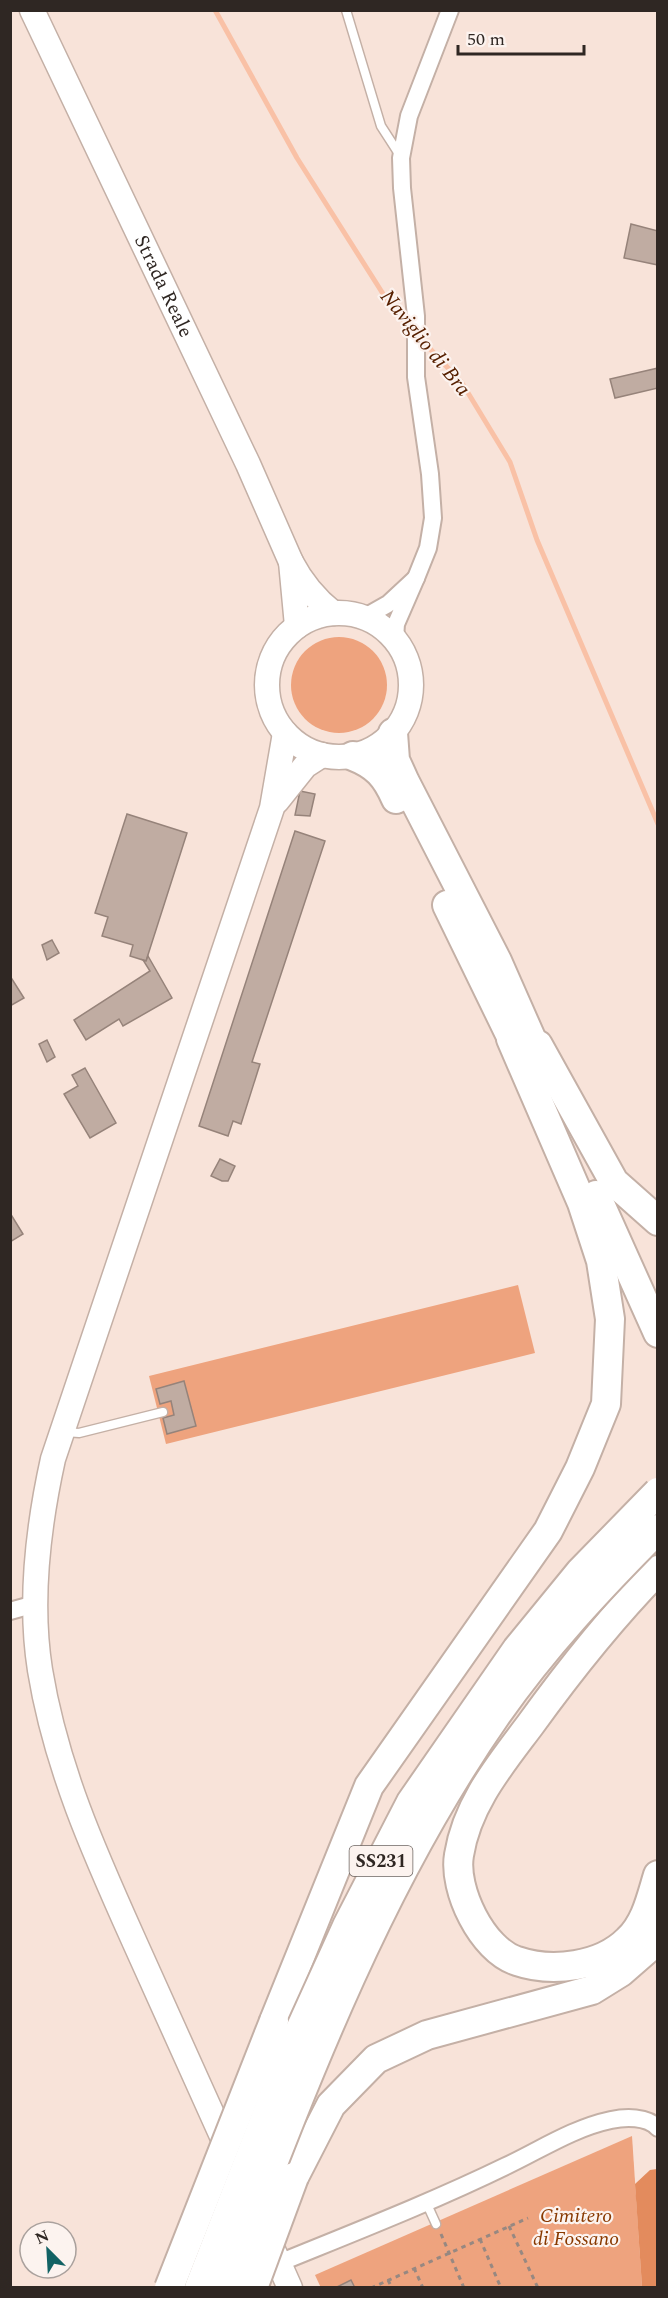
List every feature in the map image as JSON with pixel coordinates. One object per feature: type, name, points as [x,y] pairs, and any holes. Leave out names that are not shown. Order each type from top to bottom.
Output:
[{"type":"highway","points":[[393,733],[395,760],[657,1333]]},
{"type":"highway","points":[[353,756],[369,762],[388,781],[520,1033],[614,1182],[657,1221]]},
{"type":"highway","points":[[169,2288],[369,1786],[548,1531],[580,1468],[606,1404],[610,1319],[601,1261],[520,1033]]},
{"type":"highway","name":"SS231","points":[[198,2288],[298,2034],[347,1926],[411,1802],[517,1649],[580,1572],[657,1492]]},
{"type":"highway","name":"SS231","points":[[225,2288],[302,2087],[365,1946],[431,1818],[505,1704],[590,1597],[657,1529]]},
{"type":"highway","points":[[657,1570],[565,1677],[485,1787],[467,1821],[458,1857],[459,1882],[470,1913],[494,1946],[515,1961],[559,1967],[596,1960],[628,1941],[645,1916],[657,1875]]},
{"type":"highway","points":[[253,2288],[294,2177],[331,2105],[376,2059],[427,2035],[592,1990],[621,1972],[652,1945],[657,1930]]},
{"type":"main road","name":"Strada Reale","points":[[32,10],[248,464],[291,562],[309,591],[333,613]]},
{"type":"main road","name":"Strada Reale","points":[[291,562],[297,626]]},
{"type":"main road","points":[[333,613],[365,617],[384,628],[395,639],[409,665],[412,686],[408,707],[393,733],[383,742],[353,756],[322,755],[300,745],[285,733],[273,713],[267,692],[268,670],[276,650],[297,626],[319,616],[333,613]]},
{"type":"main road","points":[[285,733],[272,808],[62,1432],[45,1496],[35,1604],[40,1668],[66,1782],[115,1898],[290,2288]]},
{"type":"main road","points":[[272,808],[305,766],[322,755]]},
{"type":"street","points":[[395,639],[396,624],[428,548],[433,518],[415,349],[416,316],[402,188],[401,158],[409,116],[450,10]]},
{"type":"street","points":[[365,617],[388,604],[416,578]]},
{"type":"street","points":[[10,1611],[35,1604]]},
{"type":"street","points":[[279,2263],[508,2166],[543,2146],[611,2120],[635,2118],[653,2123],[657,2128]]},
{"type":"lane","points":[[346,10],[381,126],[401,158]]},
{"type":"lane","points":[[62,1432],[80,1433],[163,1412]]},
{"type":"lane","points":[[426,2202],[436,2224]]},
{"type":"path","points":[[371,2288],[528,2218]]},
{"type":"path","points":[[436,2224],[464,2288]]},
{"type":"path","points":[[509,2226],[538,2288]]},
{"type":"path","points":[[480,2239],[501,2288]]},
{"type":"path","points":[[414,2268],[423,2288]]},
{"type":"path","points":[[388,2280],[392,2288]]},
{"type":"green space","points":[[339,637],[357,641],[373,651],[383,667],[387,685],[383,703],[373,719],[357,729],[339,733],[321,729],[305,719],[295,703],[291,685],[295,667],[305,651],[321,641]]},
{"type":"green space","points":[[518,1285],[535,1353],[166,1444],[149,1376]]},
{"type":"green space","name":"Cimitero di Fossano","points":[[632,2136],[642,2287],[321,2288],[315,2275]]},
{"type":"shaded area","points":[[657,2169],[657,2287],[642,2287],[635,2184],[650,2170]]},
{"type":"building","points":[[631,224],[658,231],[658,265],[624,258]]},
{"type":"building","points":[[658,368],[658,388],[615,398],[610,379]]},
{"type":"building","points":[[300,791],[315,794],[310,816],[295,815]]},
{"type":"building","points":[[127,814],[187,833],[146,961],[130,956],[133,945],[102,936],[108,917],[95,913]]},
{"type":"building","points":[[295,831],[325,841],[252,1062],[260,1064],[241,1124],[233,1121],[228,1136],[199,1126]]},
{"type":"building","points":[[52,940],[59,953],[47,960],[42,945]]},
{"type":"building","points":[[148,956],[172,998],[123,1026],[119,1019],[86,1040],[74,1020],[150,971],[143,960],[146,961]]},
{"type":"building","points":[[10,976],[24,998],[10,1006]]},
{"type":"building","points":[[47,1040],[55,1057],[47,1062],[39,1044]]},
{"type":"building","points":[[85,1068],[116,1123],[90,1138],[64,1094],[78,1086],[72,1075]]},
{"type":"building","points":[[220,1159],[235,1166],[228,1181],[211,1176]]},
{"type":"building","points":[[10,1213],[23,1234],[10,1242]]},
{"type":"building","points":[[184,1381],[196,1426],[167,1434],[163,1418],[174,1415],[171,1401],[160,1404],[156,1389]]},
{"type":"building","points":[[351,2280],[355,2288],[335,2288]]},
{"type":"waterway","name":"Naviglio di Bra","points":[[215,10],[297,158],[392,308],[412,330]]},
{"type":"waterway","name":"Naviglio di Bra","points":[[421,339],[462,383],[510,462],[537,540],[658,824]]}]
